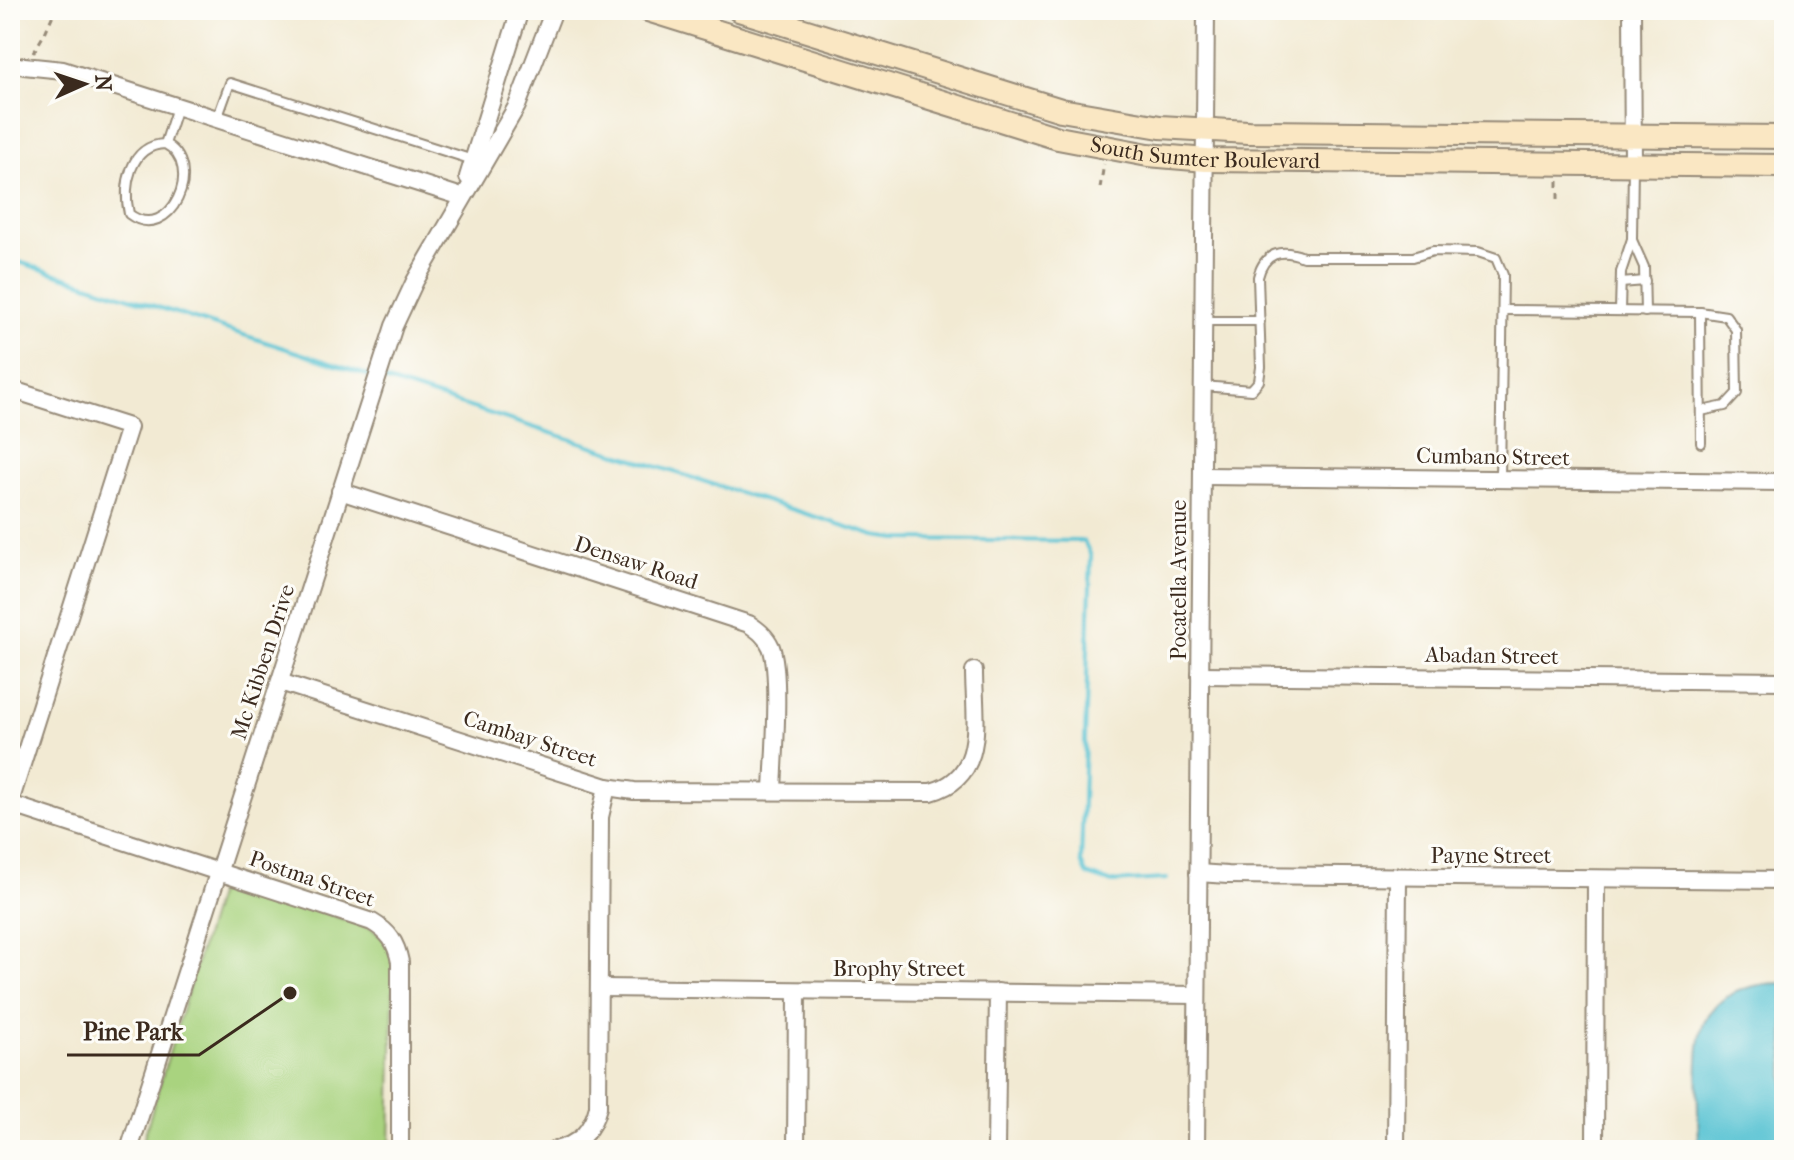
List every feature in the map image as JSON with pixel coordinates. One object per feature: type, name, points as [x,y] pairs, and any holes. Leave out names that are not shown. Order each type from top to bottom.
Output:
[{"type":"main road","name":"South Sumter Boulevard","points":[[648,10],[1007,124],[1107,148],[1206,160],[1784,166]]},
{"type":"main road","name":"South Sumter Boulevard","points":[[739,10],[1061,110],[1160,127],[1207,131],[1784,137]]},
{"type":"street","name":"Mc Kibben Drive","points":[[462,197],[520,10]]},
{"type":"street","name":"Mc Kibben Drive","points":[[129,1150],[394,326],[415,281],[517,106],[554,10]]},
{"type":"street","name":"Pocatella Avenue","points":[[1196,1150],[1206,10]]},
{"type":"street","points":[[1632,10],[1633,164]]},
{"type":"street","points":[[24,66],[63,70],[462,197]]},
{"type":"street","points":[[10,389],[129,427],[10,803]]},
{"type":"street","name":"Cumbano Street","points":[[1202,476],[1784,482]]},
{"type":"street","name":"Densaw Road","points":[[340,491],[749,624],[760,631],[768,641],[774,663],[773,791]]},
{"type":"street","name":"Cambay Street","points":[[280,682],[607,787],[634,791],[931,792],[958,781],[967,769],[973,752],[974,671]]},
{"type":"street","name":"Abadan Street","points":[[1200,675],[1784,681]]},
{"type":"street","points":[[555,1150],[582,1138],[595,1119],[598,1107],[600,817],[607,787]]},
{"type":"street","name":"Postma Street","points":[[10,803],[218,870],[383,928],[392,938],[400,962],[400,1150]]},
{"type":"street","name":"Payne Street","points":[[1198,873],[1784,880]]},
{"type":"street","points":[[1396,1150],[1398,877]]},
{"type":"street","points":[[1595,1150],[1596,879]]},
{"type":"street","name":"Brophy Street","points":[[600,988],[1197,995]]},
{"type":"street","points":[[796,1150],[797,991]]},
{"type":"street","points":[[996,1150],[998,992]]},
{"type":"lane","points":[[217,119],[230,83],[474,160]]},
{"type":"lane","points":[[165,144],[177,107]]},
{"type":"lane","points":[[165,144],[178,153],[182,162],[183,177],[178,198],[157,221],[138,222],[129,214],[126,194],[128,179],[142,152],[165,144]]},
{"type":"lane","points":[[1620,311],[1621,272],[1632,239],[1633,164]]},
{"type":"lane","points":[[1632,239],[1644,267],[1645,312]]},
{"type":"lane","points":[[1203,386],[1251,390],[1259,381],[1258,277],[1260,268],[1271,254],[1413,257],[1433,251],[1488,253],[1501,266],[1500,479]]},
{"type":"lane","points":[[1621,283],[1645,281]]},
{"type":"lane","points":[[1503,310],[1700,312],[1726,316],[1736,330],[1737,393],[1725,406],[1701,411]]},
{"type":"lane","points":[[1700,312],[1701,443]]},
{"type":"lane","points":[[1204,321],[1260,321]]},
{"type":"path","points":[[24,66],[55,10]]},
{"type":"path","points":[[1100,188],[1107,148]]},
{"type":"green space","points":[[222,878],[372,929],[388,943],[394,955],[390,1150],[146,1150],[144,1137]]},
{"type":"water","points":[[1784,983],[1784,1150],[1699,1150],[1698,1064],[1705,1021],[1720,1002],[1739,991]]},
{"type":"waterway","points":[[10,259],[373,377]]},
{"type":"waterway","points":[[381,379],[876,536],[897,539],[1084,541],[1091,556],[1081,862],[1086,874],[1110,882],[1167,879]]},
{"type":"place","name":"Pine Park","points":[[290,993]]}]
